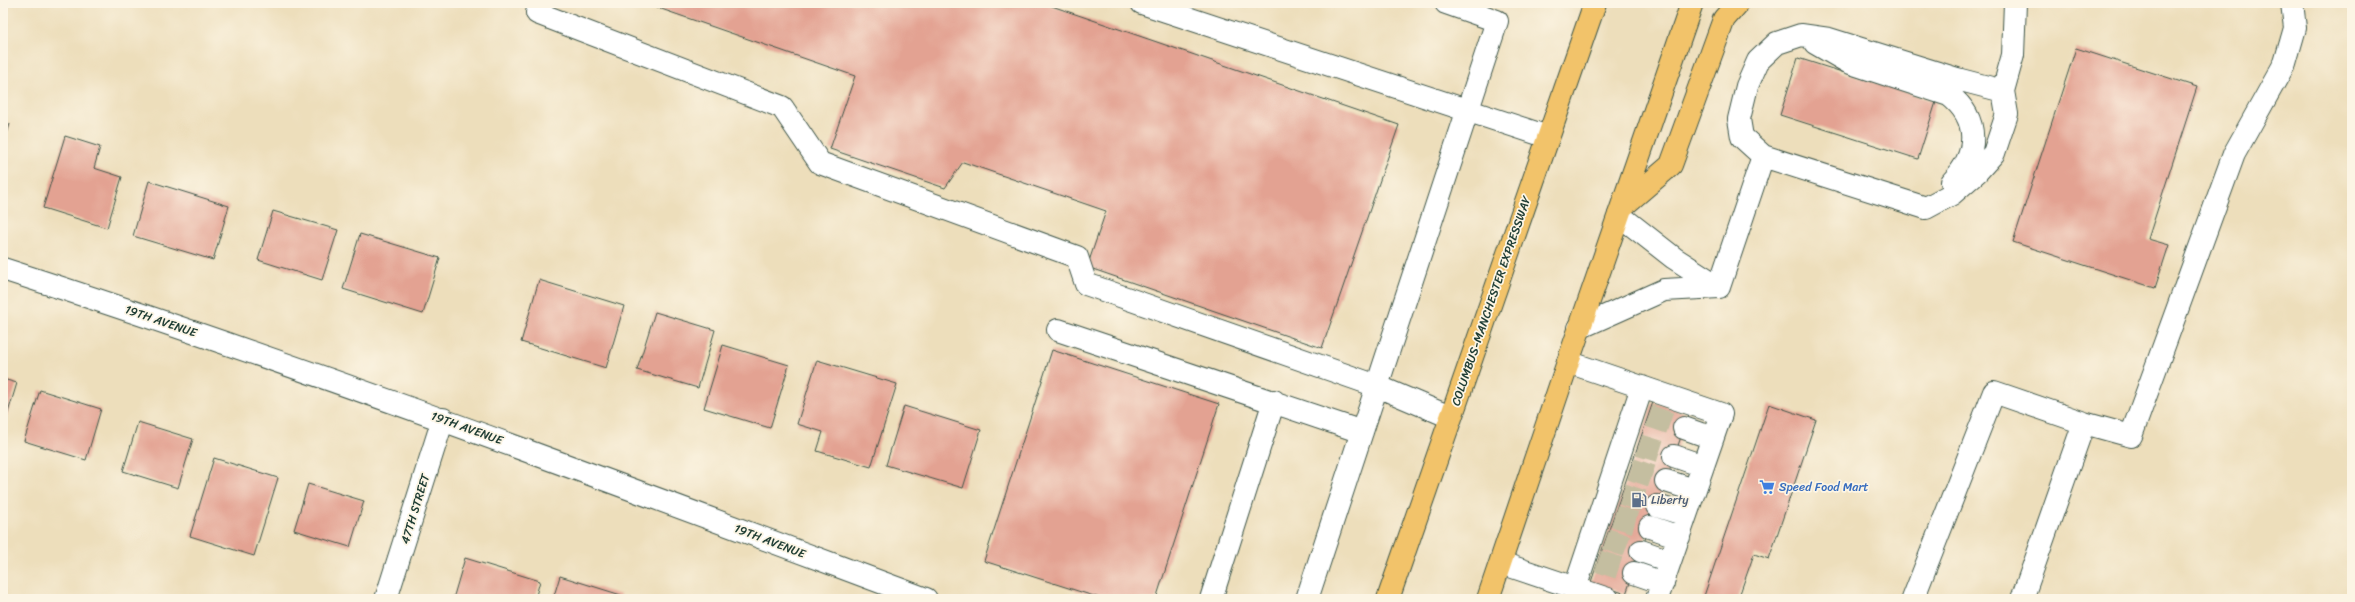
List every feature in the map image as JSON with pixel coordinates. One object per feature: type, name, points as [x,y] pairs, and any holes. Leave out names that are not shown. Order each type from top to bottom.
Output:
[{"type":"main road","name":"COLUMBUS-MANCHESTER EXPRESSWAY","points":[[1388,599],[1595,3]]},
{"type":"main road","points":[[1488,599],[1579,328],[1692,3]]},
{"type":"main road","points":[[1620,212],[1671,165],[1724,19],[1738,3]]},
{"type":"street","points":[[540,3],[537,13],[782,107],[820,163],[1076,257],[1086,284],[1377,386],[1450,417]]},
{"type":"street","points":[[1142,3],[1468,109],[1548,137]]},
{"type":"street","points":[[1307,599],[1497,21],[1446,3]]},
{"type":"street","points":[[2004,91],[1957,80],[1830,38],[1801,35],[1777,43],[1758,61],[1747,86],[1739,119],[1742,137],[1763,156],[1926,208],[1952,194],[1977,172],[1994,153],[2007,114],[2004,91],[2013,55],[2015,3]]},
{"type":"street","points":[[1913,599],[1994,392],[2131,436],[2234,154],[2285,63],[2295,28],[2292,3]]},
{"type":"street","points":[[1801,35],[1848,62],[1949,95],[1961,104],[1969,119],[1973,137],[1970,157],[1963,171],[1926,208]]},
{"type":"street","points":[[1719,287],[1763,156]]},
{"type":"street","points":[[1620,212],[1674,258],[1719,287]]},
{"type":"street","name":"19TH AVENUE","points":[[3,269],[138,313],[443,418],[926,599]]},
{"type":"street","points":[[1579,328],[1664,290],[1719,287]]},
{"type":"street","points":[[1058,330],[1362,432]]},
{"type":"street","points":[[1568,362],[1721,414],[1660,591],[1634,573]]},
{"type":"street","points":[[1575,588],[1592,559],[1632,442],[1641,414],[1642,387]]},
{"type":"street","points":[[1212,599],[1274,402]]},
{"type":"street","name":"47TH STREET","points":[[386,599],[443,418]]},
{"type":"street","points":[[2022,599],[2084,422]]},
{"type":"street","points":[[1684,428],[1712,438]]},
{"type":"street","points":[[1674,456],[1703,466]]},
{"type":"street","points":[[1666,481],[1694,490]]},
{"type":"street","points":[[1657,506],[1686,515]]},
{"type":"street","points":[[1650,527],[1679,537]]},
{"type":"street","points":[[1641,551],[1670,561]]},
{"type":"street","points":[[1500,563],[1608,599]]},
{"type":"building","points":[[644,3],[1043,3],[1399,125],[1322,348],[1087,267],[1106,211],[963,162],[945,188],[830,149],[855,76]]},
{"type":"building","points":[[2076,48],[2197,87],[2148,239],[2169,245],[2155,288],[2013,242]]},
{"type":"building","points":[[1798,58],[1936,102],[1918,159],[1780,115]]},
{"type":"building","points":[[3,121],[10,124],[3,147]]},
{"type":"building","points":[[65,136],[100,147],[94,168],[122,177],[107,228],[43,208]]},
{"type":"building","points":[[149,181],[229,206],[213,260],[133,236]]},
{"type":"building","points":[[273,211],[338,230],[322,280],[258,260]]},
{"type":"building","points":[[360,234],[440,258],[423,314],[343,289]]},
{"type":"building","points":[[539,280],[624,306],[606,368],[521,342]]},
{"type":"building","points":[[655,312],[715,330],[698,388],[637,370]]},
{"type":"building","points":[[723,345],[789,365],[770,428],[704,408]]},
{"type":"building","points":[[1052,350],[1219,404],[1156,599],[1103,599],[984,561]]},
{"type":"building","points":[[817,360],[897,384],[871,467],[817,451],[823,432],[797,424]]},
{"type":"building","points":[[3,379],[17,383],[3,429]]},
{"type":"building","points":[[40,390],[101,409],[86,460],[24,441]]},
{"type":"building","name":"Liberty","points":[[1653,402],[1689,414],[1626,594],[1591,582]]},
{"type":"building","name":"Speed Food Mart","points":[[1769,404],[1816,420],[1769,559],[1754,554],[1738,599],[1703,599]]},
{"type":"building","points":[[904,406],[981,430],[963,488],[886,465]]},
{"type":"building","points":[[138,422],[193,439],[178,488],[123,471]]},
{"type":"building","points":[[214,458],[278,478],[254,556],[190,536]]},
{"type":"building","points":[[308,484],[364,501],[350,547],[294,530]]},
{"type":"building","points":[[465,558],[540,581],[535,599],[453,599]]},
{"type":"building","points":[[560,576],[621,595],[620,599],[553,599]]},
{"type":"tunnel","points":[[1649,416],[1684,428]]},
{"type":"tunnel","points":[[1639,445],[1674,456]]},
{"type":"tunnel","points":[[1631,469],[1666,481]]},
{"type":"tunnel","points":[[1622,494],[1657,506]]},
{"type":"tunnel","points":[[1614,516],[1650,527]]},
{"type":"tunnel","points":[[1606,539],[1641,551]]},
{"type":"tunnel","points":[[1598,561],[1634,573]]},
{"type":"place","name":"Speed Food Mart","points":[[1767,487]]},
{"type":"place","name":"Liberty","points":[[1639,500]]}]
